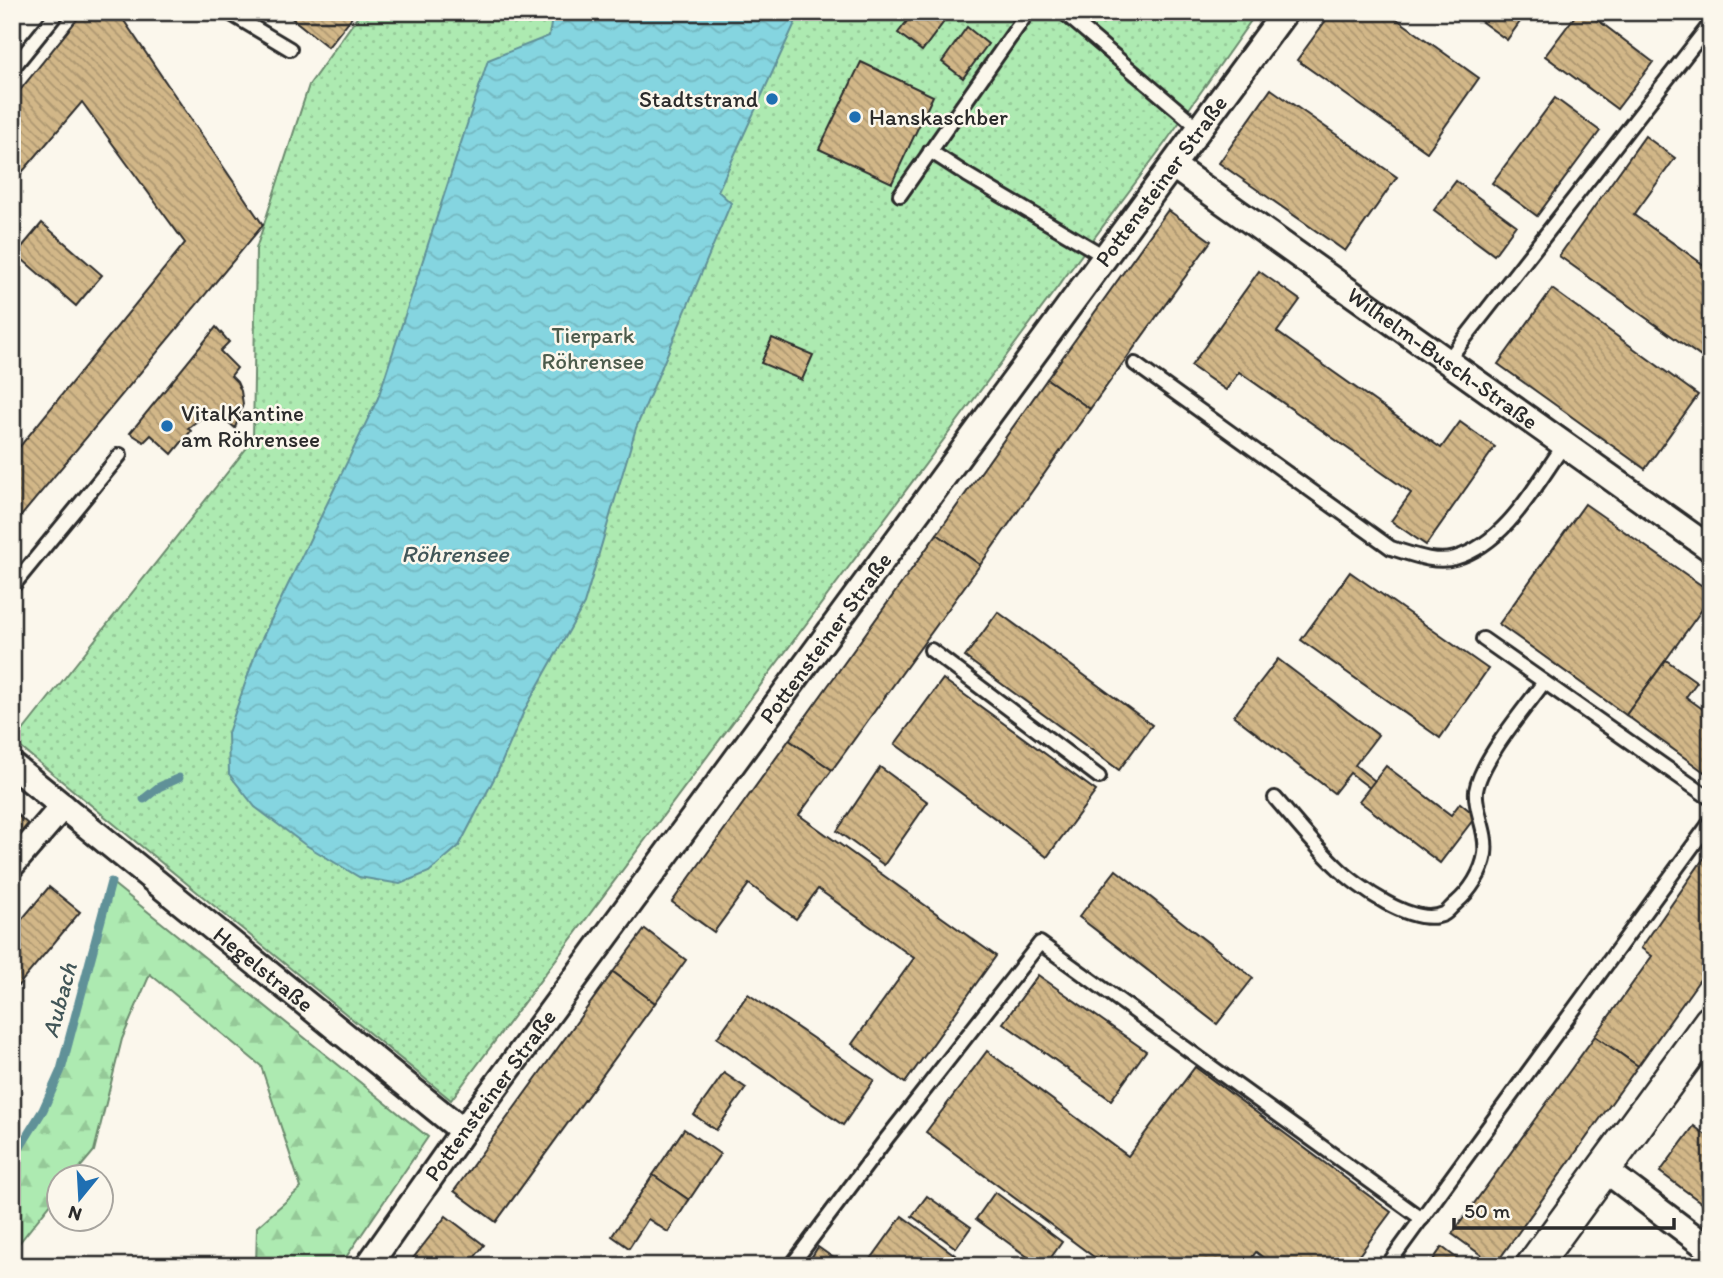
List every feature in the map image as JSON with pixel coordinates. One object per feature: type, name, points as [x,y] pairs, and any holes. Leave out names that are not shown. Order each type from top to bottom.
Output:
[{"type":"street","name":"Pottensteiner Straße","points":[[368,1266],[463,1130],[1284,12]]},
{"type":"street","name":"Wilhelm-Busch-Straße","points":[[1173,166],[1711,550]]},
{"type":"street","name":"Hegelstraße","points":[[12,765],[463,1130]]},
{"type":"street","points":[[12,865],[63,806]]},
{"type":"street","points":[[1534,1266],[1711,1022]]},
{"type":"street","points":[[1604,1170],[1711,1250]]},
{"type":"lane","points":[[12,69],[58,12]]},
{"type":"lane","points":[[228,12],[290,49]]},
{"type":"lane","points":[[900,195],[1028,12]]},
{"type":"lane","points":[[1063,12],[1199,128]]},
{"type":"lane","points":[[1447,361],[1711,23]]},
{"type":"lane","points":[[930,150],[967,176],[1104,256]]},
{"type":"lane","points":[[1135,364],[1391,548],[1424,558],[1454,559],[1492,540],[1563,446]]},
{"type":"lane","points":[[12,587],[120,455]]},
{"type":"lane","points":[[1483,639],[1711,799]]},
{"type":"lane","points":[[931,650],[1099,777]]},
{"type":"lane","points":[[1275,798],[1336,867],[1367,890],[1399,910],[1420,917],[1443,915],[1464,895],[1478,876],[1485,854],[1484,826],[1478,809],[1476,790],[1488,760],[1544,682]]},
{"type":"lane","points":[[1387,1266],[1711,821]]},
{"type":"lane","points":[[791,1266],[887,1138],[1040,943],[1422,1219]]},
{"type":"green space","name":"Tierpark Röhrensee","points":[[361,12],[1257,12],[1165,143],[451,1100],[14,742],[253,440],[256,249],[309,85]]},
{"type":"green space","points":[[111,882],[428,1137],[340,1266],[256,1266],[257,1227],[301,1188],[261,1066],[150,974],[122,1039],[94,1151],[85,1162],[46,1162],[46,1209],[12,1252],[12,1160],[43,1111],[61,1070]]},
{"type":"water","name":"Röhrensee","points":[[553,12],[800,12],[718,191],[731,203],[636,428],[584,604],[525,709],[498,771],[459,846],[429,872],[400,884],[359,877],[304,844],[255,807],[229,774],[228,733],[257,649],[378,398],[488,60],[549,36]]},
{"type":"building","points":[[83,12],[118,12],[263,225],[12,527],[12,456],[185,243],[82,102],[12,184],[12,100]]},
{"type":"building","points":[[284,12],[356,12],[328,47]]},
{"type":"building","points":[[914,12],[946,12],[949,15],[922,51],[898,33]]},
{"type":"building","points":[[983,12],[999,12],[993,19]]},
{"type":"building","points":[[1332,12],[1387,12],[1479,78],[1427,152],[1297,60]]},
{"type":"building","points":[[1468,12],[1527,12],[1507,40]]},
{"type":"building","points":[[1578,12],[1587,12],[1653,62],[1617,109],[1545,56]]},
{"type":"building","points":[[967,27],[988,44],[963,78],[942,62]]},
{"type":"building","points":[[861,62],[933,96],[892,183],[819,149]]},
{"type":"building","points":[[1271,89],[1397,177],[1345,251],[1219,163]]},
{"type":"building","points":[[1555,98],[1600,131],[1537,216],[1492,183]]},
{"type":"building","points":[[1645,136],[1675,158],[1634,215],[1711,270],[1711,364],[1559,256]]},
{"type":"building","points":[[1456,181],[1516,225],[1494,255],[1434,210]]},
{"type":"building","points":[[1168,210],[1211,241],[1090,409],[1047,379]]},
{"type":"building","points":[[42,223],[102,275],[76,306],[16,254]]},
{"type":"building","points":[[1259,271],[1300,300],[1277,332],[1441,448],[1460,422],[1495,447],[1426,545],[1391,521],[1411,493],[1239,372],[1226,390],[1191,366]]},
{"type":"building","points":[[1552,289],[1698,395],[1645,469],[1498,364]]},
{"type":"building","points":[[216,327],[229,342],[220,351],[237,368],[231,376],[241,391],[243,404],[235,428],[220,415],[204,416],[188,428],[191,431],[172,454],[151,435],[144,442],[130,433]]},
{"type":"building","points":[[772,338],[813,355],[802,380],[761,363]]},
{"type":"building","points":[[1047,379],[1090,409],[980,565],[937,534]]},
{"type":"building","points":[[1585,504],[1711,592],[1711,597],[1626,715],[1499,624]]},
{"type":"building","points":[[937,534],[980,565],[832,770],[789,740]]},
{"type":"building","points":[[1350,572],[1488,669],[1440,738],[1301,640]]},
{"type":"building","points":[[998,612],[1152,725],[1119,770],[965,657]]},
{"type":"building","points":[[1278,659],[1378,735],[1355,765],[1375,781],[1370,788],[1350,773],[1334,793],[1234,716]]},
{"type":"building","points":[[1666,660],[1697,682],[1686,697],[1711,715],[1711,777],[1626,715]]},
{"type":"building","points":[[943,679],[1096,791],[1047,857],[895,744]]},
{"type":"building","points":[[789,740],[832,770],[799,815],[996,956],[905,1083],[852,1044],[914,958],[818,889],[796,919],[749,884],[714,932],[672,902]]},
{"type":"building","points":[[1386,766],[1451,815],[1460,803],[1476,816],[1440,863],[1359,801]]},
{"type":"building","points":[[880,767],[928,802],[884,865],[837,831]]},
{"type":"building","points":[[12,810],[28,824],[12,843]]},
{"type":"building","points":[[1704,858],[1711,863],[1711,964],[1638,1066],[1595,1036],[1652,956],[1641,948]]},
{"type":"building","points":[[1116,870],[1253,978],[1217,1024],[1079,917]]},
{"type":"building","points":[[49,887],[80,912],[12,993],[12,931]]},
{"type":"building","points":[[645,929],[686,960],[655,1003],[613,972]]},
{"type":"building","points":[[613,972],[655,1003],[496,1222],[454,1191]]},
{"type":"building","points":[[1038,975],[1146,1051],[1111,1100],[1003,1023]]},
{"type":"building","points":[[748,994],[874,1080],[843,1125],[717,1038]]},
{"type":"building","points":[[1595,1036],[1638,1066],[1495,1265],[1452,1234]]},
{"type":"building","points":[[987,1051],[1128,1156],[1195,1067],[1391,1212],[1351,1266],[1274,1266],[1256,1252],[1246,1266],[1106,1266],[926,1132]]},
{"type":"building","points":[[724,1073],[746,1088],[716,1130],[694,1115]]},
{"type":"building","points":[[1694,1126],[1711,1139],[1711,1199],[1706,1206],[1660,1172]]},
{"type":"building","points":[[684,1129],[720,1154],[689,1200],[653,1175]]},
{"type":"building","points":[[653,1175],[689,1200],[668,1232],[648,1219],[629,1248],[612,1236]]},
{"type":"building","points":[[995,1192],[1062,1242],[1045,1266],[1040,1266],[976,1219]]},
{"type":"building","points":[[927,1196],[971,1227],[956,1248],[912,1216]]},
{"type":"building","points":[[446,1216],[484,1245],[468,1266],[407,1266]]},
{"type":"building","points":[[902,1216],[970,1266],[866,1266]]},
{"type":"building","points":[[818,1247],[845,1266],[822,1266],[811,1258]]},
{"type":"building","points":[[1442,1247],[1467,1266],[1429,1266]]},
{"type":"waterway","points":[[144,799],[159,787],[179,778]]},
{"type":"waterway","name":"Aubach","points":[[12,1160],[43,1110],[61,1070],[111,882]]},
{"type":"place","name":"Stadtstrand","points":[[772,99]]},
{"type":"place","name":"Hanskaschber","points":[[855,117]]},
{"type":"place","name":"VitalKantine am Röhrensee","points":[[167,426]]}]
